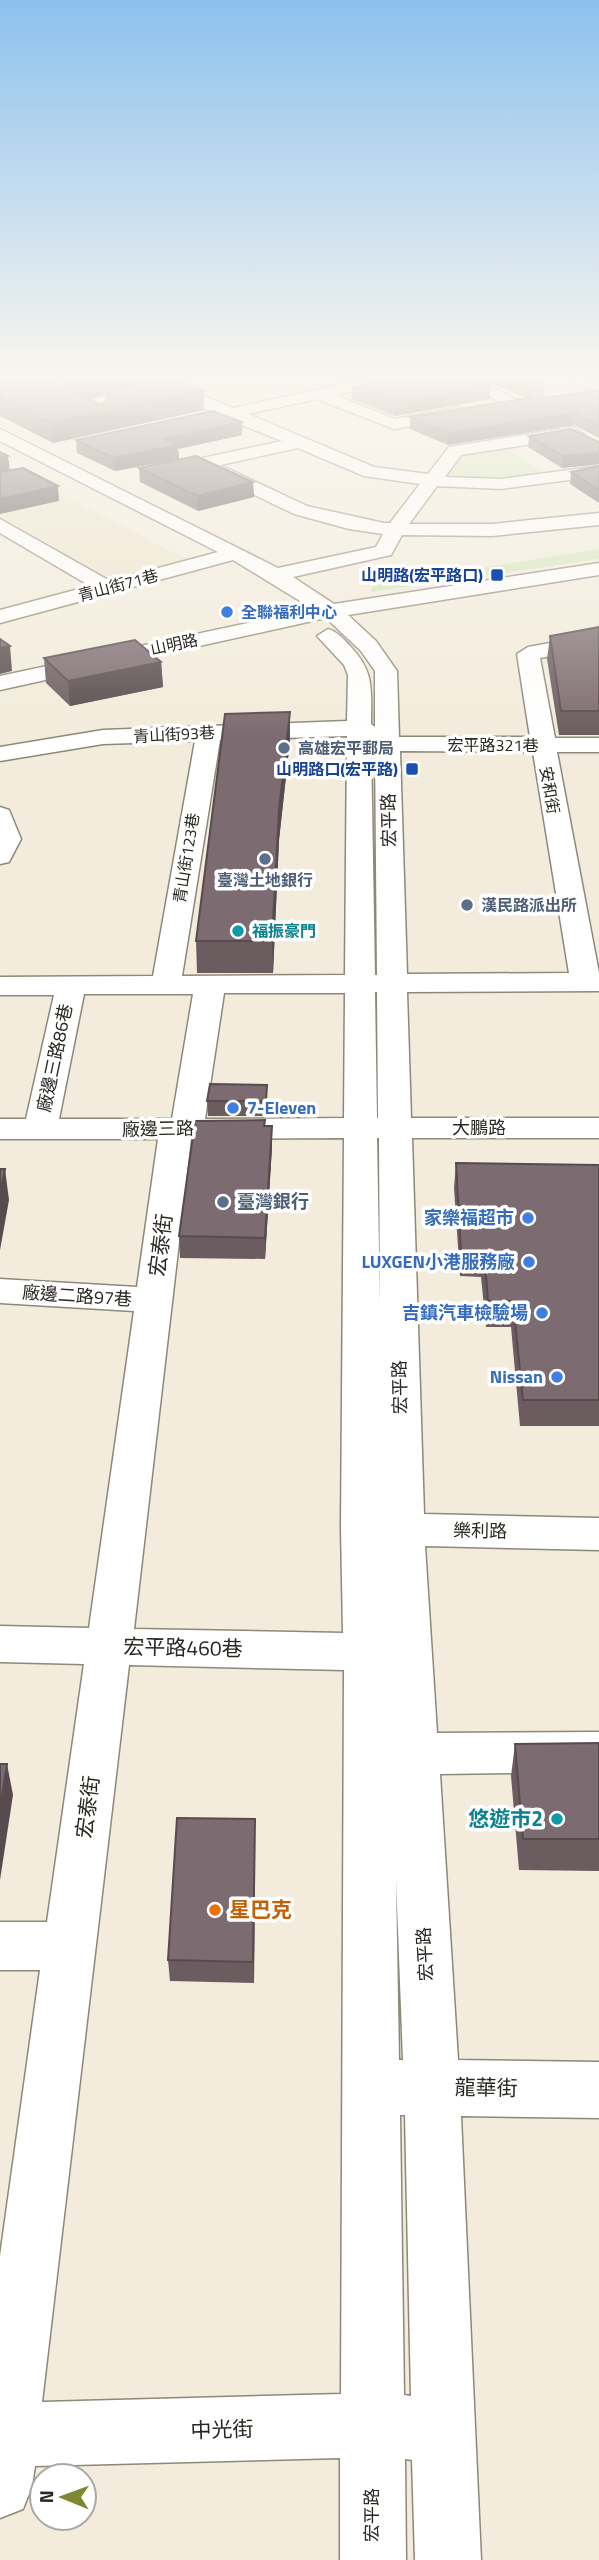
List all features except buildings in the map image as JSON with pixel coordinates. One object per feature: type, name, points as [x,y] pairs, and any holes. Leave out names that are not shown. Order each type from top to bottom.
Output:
[{"type":"street","name":"宏平路","points":[[107,498],[322,604]]},
{"type":"street","name":"宏平路","points":[[124,498],[225,556],[275,575],[322,604],[359,675],[374,736],[376,1128],[383,1529],[415,1754],[432,2088],[448,2560]]},
{"type":"street","points":[[278,498],[312,514],[396,528],[520,529],[599,519]]},
{"type":"street","points":[[275,575],[384,551],[417,498]]},
{"type":"street","points":[[0,525],[108,587]]},
{"type":"street","points":[[13,556],[40,549]]},
{"type":"street","name":"青山街71巷","points":[[0,617],[225,556]]},
{"type":"street","name":"山明路","points":[[0,683],[322,604],[599,569]]},
{"type":"street","points":[[0,600],[57,601]]},
{"type":"street","name":"安和街","points":[[592,982],[542,745],[528,654],[599,641]]},
{"type":"street","name":"青山街93巷","points":[[0,754],[103,737],[209,732],[374,736]]},
{"type":"street","name":"青山街123巷","points":[[166,985],[209,732]]},
{"type":"street","name":"宏平路321巷","points":[[374,736],[542,745],[599,745]]},
{"type":"street","points":[[0,815],[8,839],[0,856]]},
{"type":"street","points":[[0,986],[592,982]]},
{"type":"street","name":"宏泰街","points":[[2,2452],[154,1300],[182,1129],[210,984]]},
{"type":"street","name":"廠邊三路86巷","points":[[40,1129],[71,987]]},
{"type":"street","name":"大鵬路","points":[[376,1128],[599,1128]]},
{"type":"street","name":"廠邊三路","points":[[0,1129],[376,1128]]},
{"type":"street","name":"廠邊二路97巷","points":[[0,1291],[154,1300]]},
{"type":"street","name":"宏平路","points":[[373,2560],[373,2087],[367,1652],[383,1529]]},
{"type":"street","name":"樂利路","points":[[383,1529],[599,1534]]},
{"type":"street","name":"宏平路460巷","points":[[0,1643],[367,1652]]},
{"type":"street","points":[[415,1754],[599,1752]]},
{"type":"street","points":[[0,1945],[70,1946]]},
{"type":"street","name":"龍華街","points":[[373,2087],[599,2090]]},
{"type":"street","name":"中光街","points":[[2,2452],[372,2425],[444,2430]]},
{"type":"shaded area","points":[[0,498],[71,498],[195,564],[108,588],[0,525]]},
{"type":"green space","points":[[599,549],[599,559],[371,592],[373,585]]},
{"type":"place","name":"山明路(宏平路口)","points":[[497,575]]},
{"type":"place","name":"全聯福利中心","points":[[227,612]]},
{"type":"place","name":"高雄宏平郵局","points":[[284,748]]},
{"type":"place","name":"山明路口(宏平路)","points":[[412,769]]},
{"type":"place","name":"臺灣土地銀行","points":[[265,859]]},
{"type":"place","name":"漢民路派出所","points":[[467,905]]},
{"type":"place","name":"福振豪門","points":[[238,931]]},
{"type":"place","name":"7-Eleven","points":[[233,1108]]},
{"type":"place","name":"臺灣銀行","points":[[223,1202]]},
{"type":"place","name":"家樂福超市","points":[[528,1218]]},
{"type":"place","name":"LUXGEN小港服務廠","points":[[529,1262]]},
{"type":"place","name":"吉鎮汽車檢驗場","points":[[542,1313]]},
{"type":"place","name":"Nissan","points":[[557,1377]]},
{"type":"place","name":"悠遊市2","points":[[557,1819]]},
{"type":"place","name":"星巴克","points":[[215,1910]]}]
